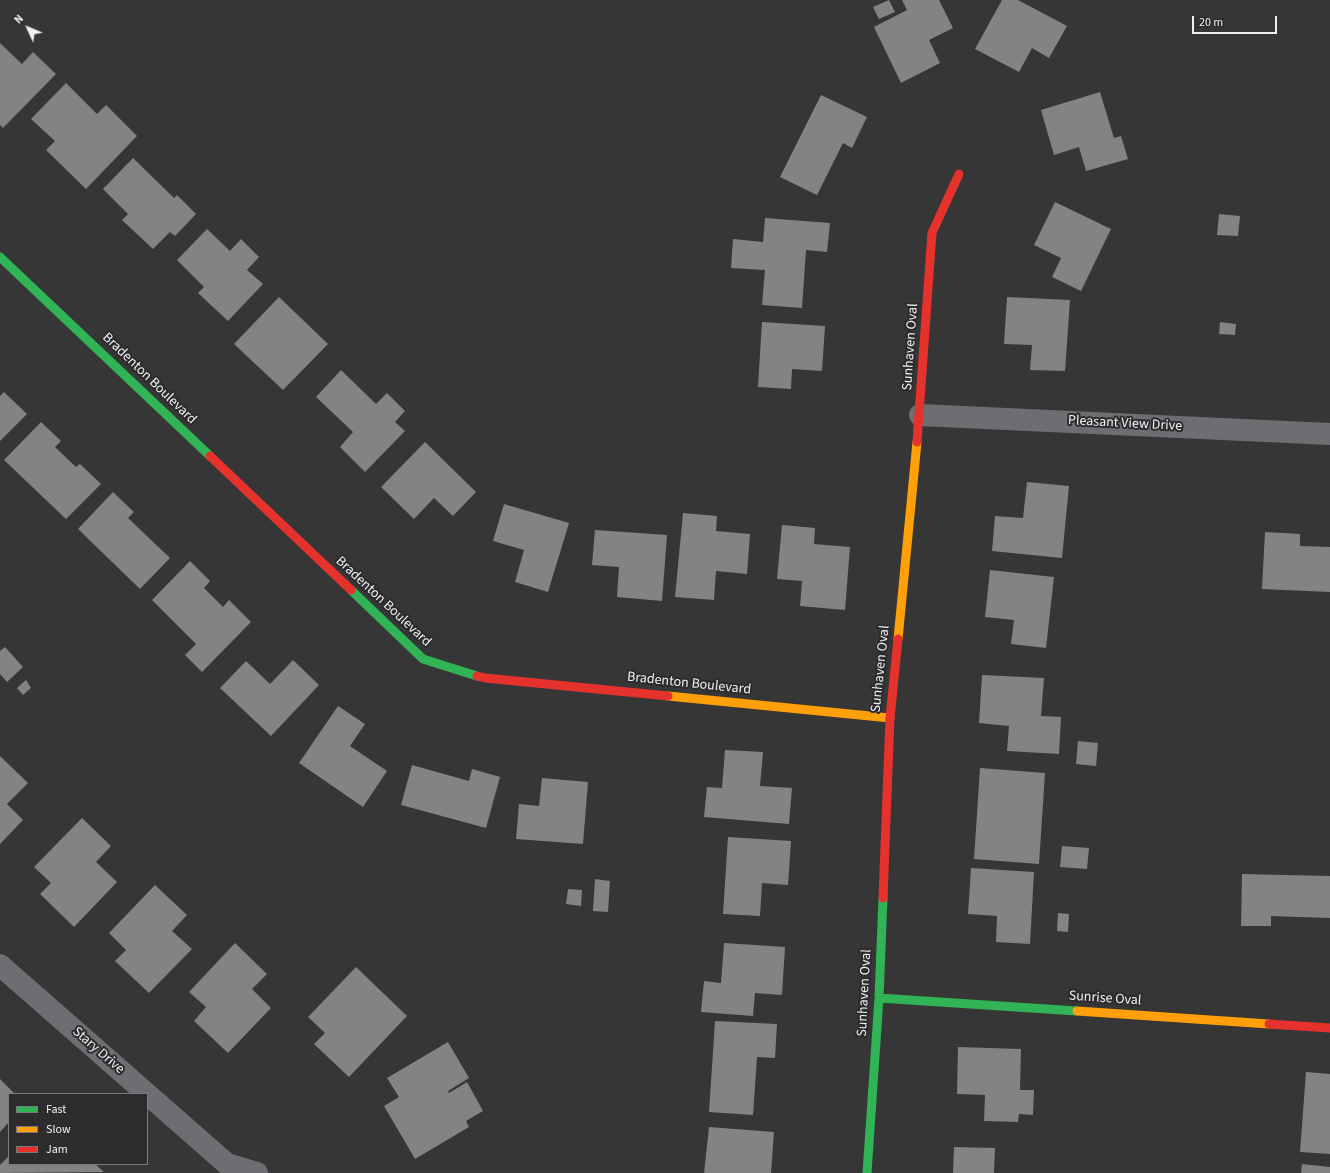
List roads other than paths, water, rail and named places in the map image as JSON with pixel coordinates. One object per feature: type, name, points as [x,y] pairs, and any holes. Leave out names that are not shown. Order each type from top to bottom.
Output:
[{"type":"street","name":"Sunhaven Oval","points":[[868,1173],[879,998],[890,718],[920,415],[932,233],[959,174]]},
{"type":"street","name":"Bradenton Boulevard","points":[[0,257],[423,659],[485,678],[890,718]]},
{"type":"street","name":"Pleasant View Drive","points":[[920,415],[1330,434]]},
{"type":"street","name":"Stary Drive","points":[[0,965],[146,1093]]},
{"type":"street","name":"Sunrise Oval","points":[[879,998],[1330,1028]]},
{"type":"street","name":"Stary Drive","points":[[148,1095],[227,1164],[257,1173]]}]
